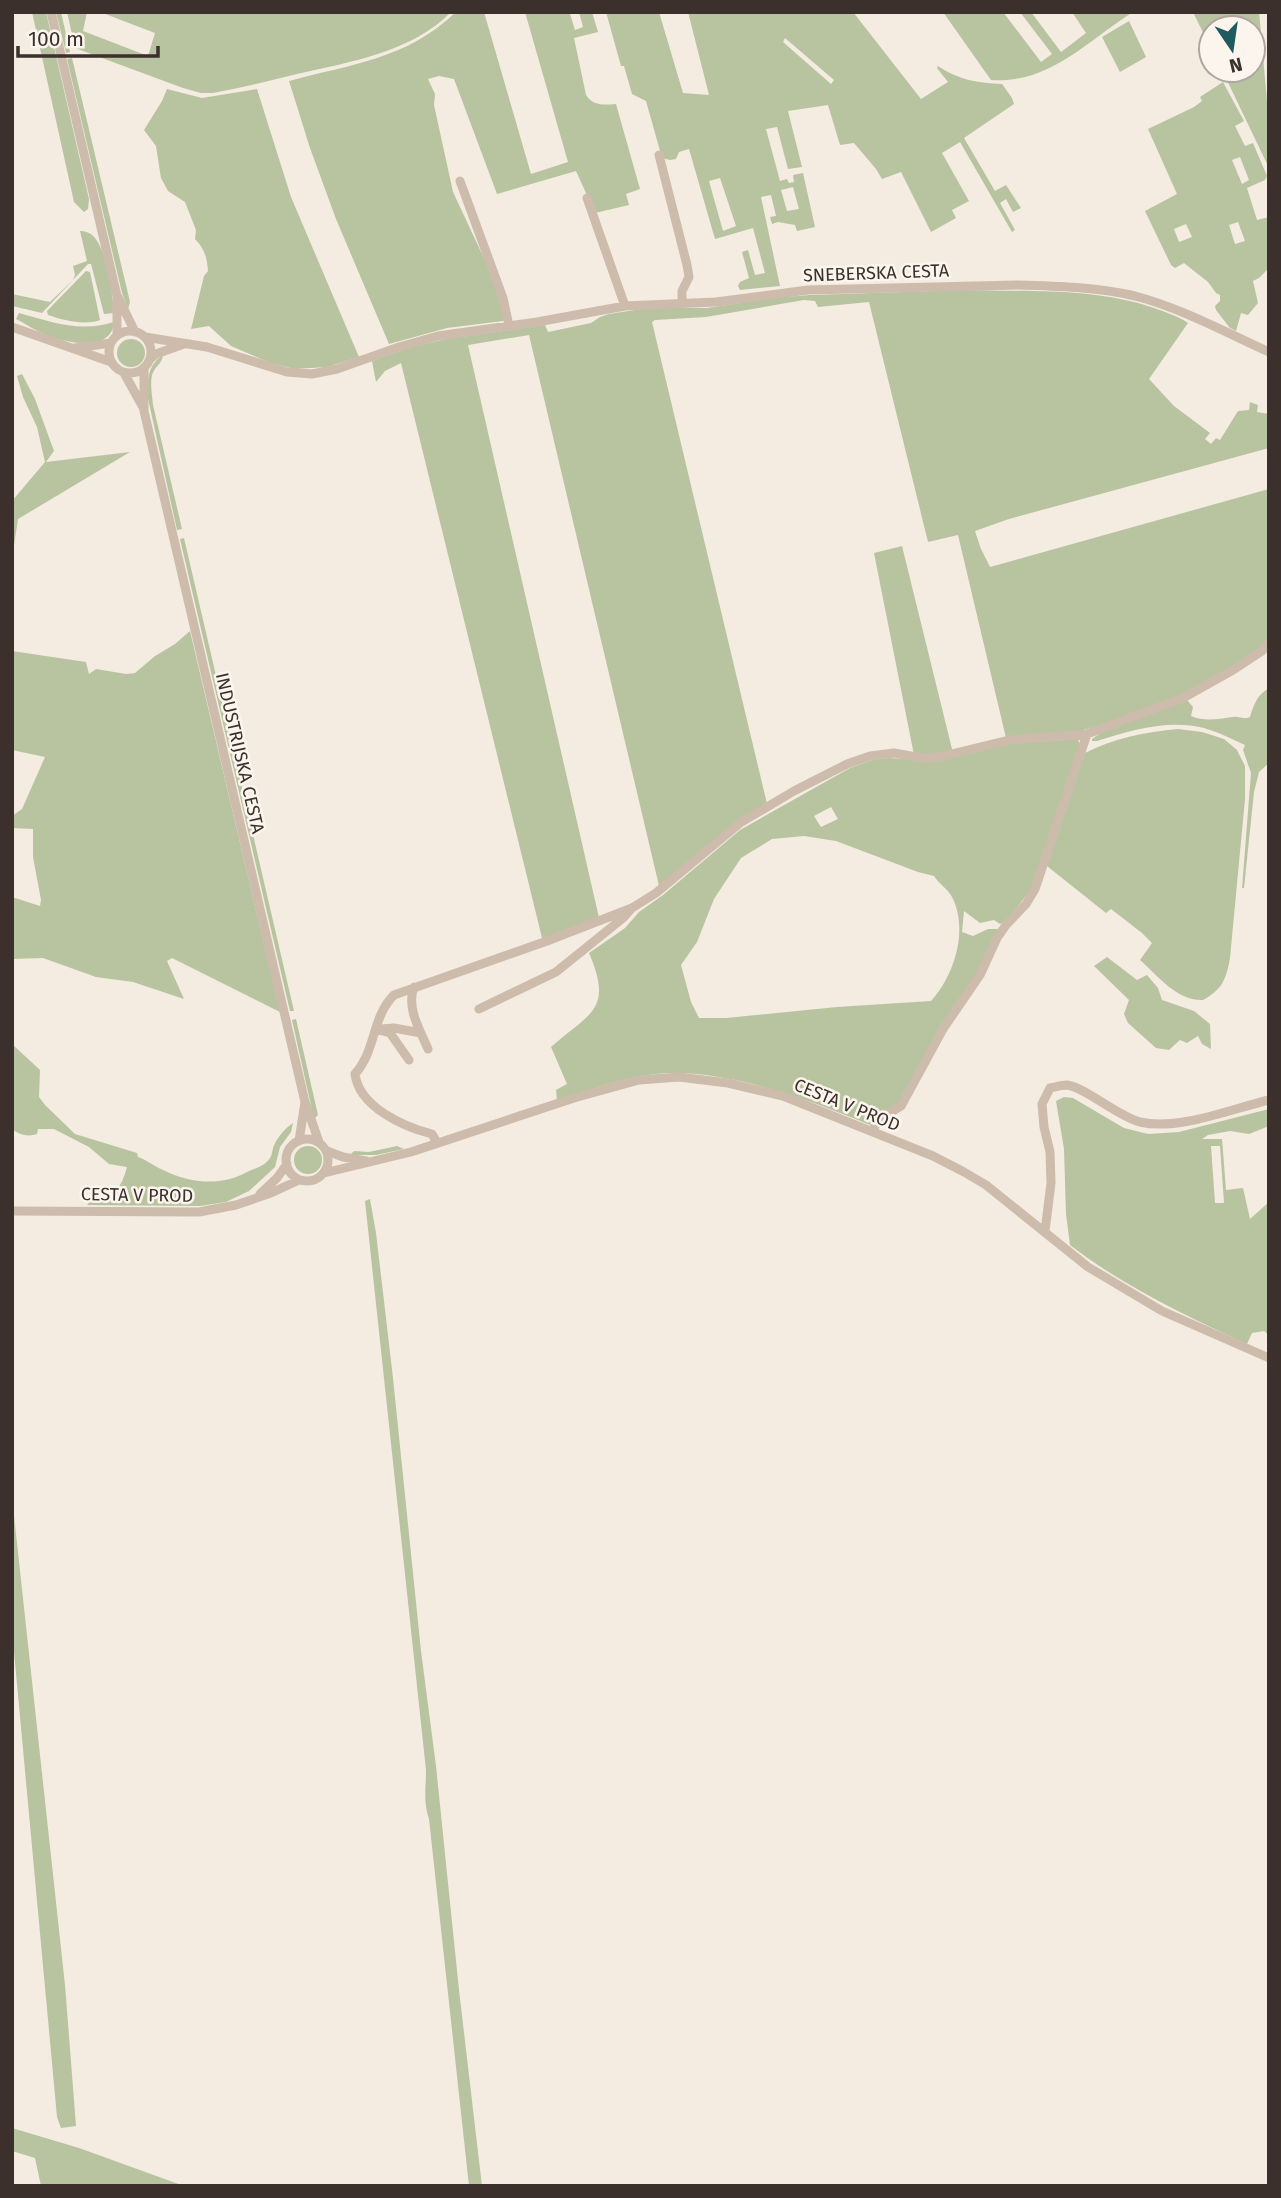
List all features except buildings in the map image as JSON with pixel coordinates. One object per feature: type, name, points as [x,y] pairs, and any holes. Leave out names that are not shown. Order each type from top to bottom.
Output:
[{"type":"street","points":[[51,12],[117,296],[135,332]]},
{"type":"street","points":[[659,155],[689,277],[682,291],[682,302]]},
{"type":"street","points":[[460,181],[503,298],[509,326]]},
{"type":"street","points":[[587,198],[625,306]]},
{"type":"street","name":"SNEBERSKA CESTA","points":[[145,337],[215,349],[287,372],[312,374],[337,369],[414,342],[625,306],[716,302],[808,290],[999,285],[1050,286],[1120,293],[1148,300],[1269,352]]},
{"type":"street","points":[[111,362],[109,355],[114,339],[117,296]]},
{"type":"street","points":[[12,327],[111,362],[124,373],[135,373],[144,368],[156,354],[184,344]]},
{"type":"street","points":[[75,348],[114,339],[126,331],[135,332],[145,337],[151,349],[150,359]]},
{"type":"street","name":"INDUSTRIJSKA CESTA","points":[[144,368],[144,411],[304,1102],[319,1142]]},
{"type":"street","name":"INDUSTRIJSKA CESTA","points":[[124,373],[144,411]]},
{"type":"street","points":[[437,1143],[432,1134],[396,1122],[379,1111],[356,1082],[355,1074],[369,1055],[387,1002],[394,995],[632,908],[656,893],[740,823],[847,764],[870,756],[894,753],[922,758],[939,757],[1009,740],[1087,734],[1183,698],[1233,670],[1262,651],[1269,643]]},
{"type":"street","points":[[872,1131],[880,1119],[901,1106],[943,1029],[980,975],[997,938],[1035,889],[1087,734]]},
{"type":"street","points":[[479,1009],[556,972],[624,918],[632,908]]},
{"type":"street","points":[[414,987],[410,997],[416,1023],[428,1049]]},
{"type":"street","points":[[376,1029],[394,1028],[421,1033]]},
{"type":"street","points":[[376,1029],[390,1033],[409,1060]]},
{"type":"street","name":"CESTA V PROD","points":[[324,1172],[398,1156],[573,1098],[639,1080],[679,1077],[728,1083],[783,1096],[872,1131],[964,1172],[986,1185],[1088,1266],[1162,1311],[1269,1358]]},
{"type":"street","points":[[1045,1231],[1051,1183],[1042,1104],[1051,1088],[1067,1085],[1140,1122],[1173,1123],[1206,1118],[1269,1100]]},
{"type":"street","name":"INDUSTRIJSKA CESTA","points":[[299,1141],[304,1102]]},
{"type":"street","points":[[309,1139],[319,1142],[327,1152],[328,1160],[324,1172],[310,1181],[299,1180],[291,1174],[287,1164],[288,1153],[299,1141],[309,1139]]},
{"type":"street","name":"CESTA V PROD","points":[[327,1152],[368,1161]]},
{"type":"street","points":[[259,1195],[287,1164]]},
{"type":"street","name":"CESTA V PROD","points":[[12,1211],[199,1212],[232,1206],[299,1180]]},
{"type":"green space","points":[[32,12],[46,12],[89,199],[88,209],[84,212],[74,202]]},
{"type":"green space","points":[[56,12],[61,12],[70,52],[66,53]]},
{"type":"green space","points":[[67,12],[87,12],[83,31],[148,56],[155,33],[100,12],[451,12],[418,37],[379,54],[244,87],[201,93],[75,48]]},
{"type":"green space","points":[[456,12],[484,12],[531,174],[568,162],[525,12],[577,12],[570,14],[575,30],[583,27],[579,12],[592,12],[598,32],[574,38],[586,95],[595,103],[616,104],[640,189],[626,194],[629,205],[595,213],[576,171],[497,194],[454,79],[439,76],[428,79],[435,94],[434,105],[453,192],[496,284],[504,317],[503,321],[447,328],[389,344],[336,219],[289,81],[357,64],[398,50],[437,28]]},
{"type":"green space","points":[[606,12],[659,12],[683,93],[709,95],[688,12],[853,12],[921,99],[948,82],[938,66],[968,80],[1002,84],[1014,104],[964,138],[995,191],[1006,185],[1021,208],[1013,212],[1006,199],[1000,203],[1015,230],[1012,232],[960,142],[942,153],[969,201],[952,210],[956,218],[931,232],[901,172],[882,179],[854,143],[840,145],[828,105],[788,111],[802,167],[788,169],[777,127],[766,129],[780,181],[787,179],[789,183],[794,182],[793,175],[803,173],[815,227],[797,231],[795,225],[778,222],[772,224],[770,217],[776,216],[771,195],[761,197],[780,286],[740,290],[740,282],[749,278],[742,252],[748,250],[755,275],[765,273],[753,228],[715,239],[689,149],[679,152],[676,159],[662,158],[646,101],[632,94],[624,66],[621,66]],"holes":[[[785,38],[834,80],[831,84],[783,42]],[[720,178],[736,226],[723,231],[709,181]],[[793,187],[799,209],[787,211],[781,190]]]},
{"type":"green space","points":[[943,12],[1003,12],[1041,62],[1052,54],[1020,12],[1031,12],[1061,52],[1086,33],[1072,12],[1133,12],[1050,68],[1032,75],[991,80]]},
{"type":"green space","points":[[1193,12],[1259,12],[1197,14],[1197,20]]},
{"type":"green space","points":[[1129,21],[1146,57],[1120,72],[1102,37]]},
{"type":"green space","points":[[72,58],[130,302],[128,309],[67,59]]},
{"type":"green space","points":[[1224,84],[1244,121],[1235,126],[1245,146],[1253,143],[1267,176],[1265,180],[1247,188],[1257,220],[1269,217],[1269,268],[1253,281],[1258,303],[1248,315],[1241,313],[1236,331],[1230,328],[1216,310],[1220,295],[1208,282],[1184,263],[1175,268],[1171,265],[1145,211],[1177,194],[1148,129],[1202,101],[1200,97]],"holes":[[[1240,157],[1249,180],[1242,184],[1232,160]],[[1238,222],[1245,241],[1235,244],[1229,225]],[[1186,224],[1192,237],[1179,242],[1174,229]]]},
{"type":"green space","points":[[1229,84],[1265,84],[1269,101],[1269,168]]},
{"type":"green space","points":[[167,89],[202,98],[257,89],[291,197],[359,357],[327,367],[294,369],[268,362],[231,346],[209,326],[191,329],[204,276],[208,271],[206,258],[195,239],[196,230],[185,202],[168,191],[161,178],[156,146],[144,130]]},
{"type":"green space","points":[[80,231],[86,232],[95,238],[103,253],[114,313],[104,314],[91,264],[73,280],[73,266],[87,261]]},
{"type":"green space","points":[[86,271],[90,272],[100,320],[80,322],[48,315],[47,311]]},
{"type":"green space","points":[[73,280],[42,313],[12,306],[12,294],[50,302]]},
{"type":"green space","points":[[966,290],[1084,294],[1131,301],[1171,314],[1188,323],[1149,379],[1174,406],[1210,433],[1205,439],[1211,444],[1216,438],[1220,440],[1238,411],[1249,410],[1250,402],[1258,405],[1257,412],[1269,414],[1269,448],[1009,519],[975,531],[990,567],[1269,489],[1269,646],[1204,687],[1095,727],[1006,738],[958,535],[928,542],[869,302],[818,307],[815,301],[804,300],[706,317],[655,320],[652,322],[768,808],[744,821],[660,890],[529,335],[468,345],[600,922],[543,942],[401,363],[385,371],[376,382],[372,361],[446,339],[545,325],[548,332],[591,323],[609,314],[648,308],[707,308],[810,295]]},
{"type":"green space","points":[[19,313],[78,326],[114,322],[111,332],[105,338],[97,342],[76,343],[38,332],[16,319]]},
{"type":"green space","points":[[131,339],[141,343],[145,353],[141,363],[131,367],[121,363],[117,353],[121,343]]},
{"type":"green space","points":[[163,355],[152,375],[151,390],[182,529],[177,530],[147,394],[152,367]]},
{"type":"green space","points":[[22,374],[35,399],[54,451],[46,462],[130,452],[18,519],[12,559],[12,501],[45,462],[37,427],[17,376]]},
{"type":"green space","points":[[184,538],[294,1011],[290,1011],[180,539]]},
{"type":"green space","points":[[902,546],[953,753],[914,755],[874,553]]},
{"type":"green space","points":[[190,631],[280,1012],[172,958],[167,961],[184,999],[133,982],[96,977],[43,958],[12,959],[12,897],[40,906],[41,900],[33,857],[33,829],[12,828],[12,816],[22,809],[45,757],[12,750],[12,651],[86,662],[89,674],[96,669],[135,673]]},
{"type":"green space","points":[[1269,688],[1269,763],[1259,772],[1254,792],[1242,888],[1251,773],[1243,750],[1245,745],[1204,728],[1177,725],[1137,730],[1097,741],[1092,739],[1102,732],[1187,700],[1193,707],[1191,716],[1196,718],[1248,718],[1259,697]]},
{"type":"green space","points":[[1178,729],[1202,732],[1224,739],[1237,750],[1245,766],[1245,799],[1230,958],[1222,983],[1203,1000],[1176,992],[1161,980],[1140,960],[1152,943],[1142,933],[1111,909],[1106,913],[1047,866],[1085,753],[1130,736]]},
{"type":"green space","points":[[1078,739],[1080,745],[1033,887],[1006,921],[1000,924],[994,920],[980,923],[964,911],[962,932],[973,936],[988,929],[998,929],[989,953],[907,1099],[870,1125],[765,1087],[737,1080],[682,1073],[631,1078],[557,1100],[556,1090],[567,1084],[551,1047],[586,1018],[598,999],[599,987],[589,953],[625,928],[639,912],[740,830],[850,768],[872,760],[930,760],[995,745]],"holes":[[[831,807],[838,819],[821,827],[814,816]],[[804,836],[836,841],[934,876],[952,897],[959,924],[956,952],[946,979],[931,1001],[699,1018],[691,1002],[681,965],[697,942],[714,899],[741,858],[772,839]]]},
{"type":"green space","points":[[1107,957],[1137,980],[1147,975],[1158,988],[1162,1000],[1194,1011],[1210,1024],[1211,1049],[1202,1044],[1198,1036],[1187,1043],[1180,1040],[1169,1050],[1156,1048],[1128,1023],[1124,1014],[1129,1000],[1094,966]]},
{"type":"green space","points":[[296,1019],[318,1115],[314,1119],[292,1020]]},
{"type":"green space","points":[[12,1044],[40,1070],[39,1097],[75,1134],[137,1153],[138,1157],[183,1178],[205,1182],[237,1177],[268,1161],[279,1137],[293,1123],[291,1132],[280,1147],[275,1167],[249,1191],[226,1202],[200,1206],[87,1205],[91,1200],[105,1197],[115,1191],[127,1167],[109,1164],[89,1147],[54,1129],[38,1129],[37,1134],[30,1135],[12,1129]]},
{"type":"green space","points":[[1064,1097],[1073,1098],[1124,1128],[1148,1134],[1179,1132],[1269,1109],[1269,1126],[1249,1134],[1230,1131],[1208,1135],[1202,1139],[1222,1139],[1226,1190],[1243,1188],[1250,1219],[1269,1202],[1269,1335],[1264,1331],[1252,1333],[1247,1344],[1133,1287],[1070,1245],[1064,1149],[1056,1101]],"holes":[[[1211,1146],[1220,1146],[1224,1203],[1215,1203]]]},
{"type":"green space","points":[[308,1146],[318,1150],[322,1160],[318,1170],[308,1174],[298,1170],[294,1160],[298,1150]]},
{"type":"green space","points":[[397,1146],[404,1149],[376,1155],[350,1155],[354,1151],[369,1152]]},
{"type":"green space","points":[[370,1199],[393,1378],[482,2186],[469,2186],[426,1807],[426,1770],[365,1201]]},
{"type":"green space","points":[[12,1497],[65,1985],[76,2126],[61,2128],[57,2117],[12,1630]]},
{"type":"green space","points":[[12,2128],[79,2148],[184,2186],[41,2186],[35,2158],[12,2151]]}]
